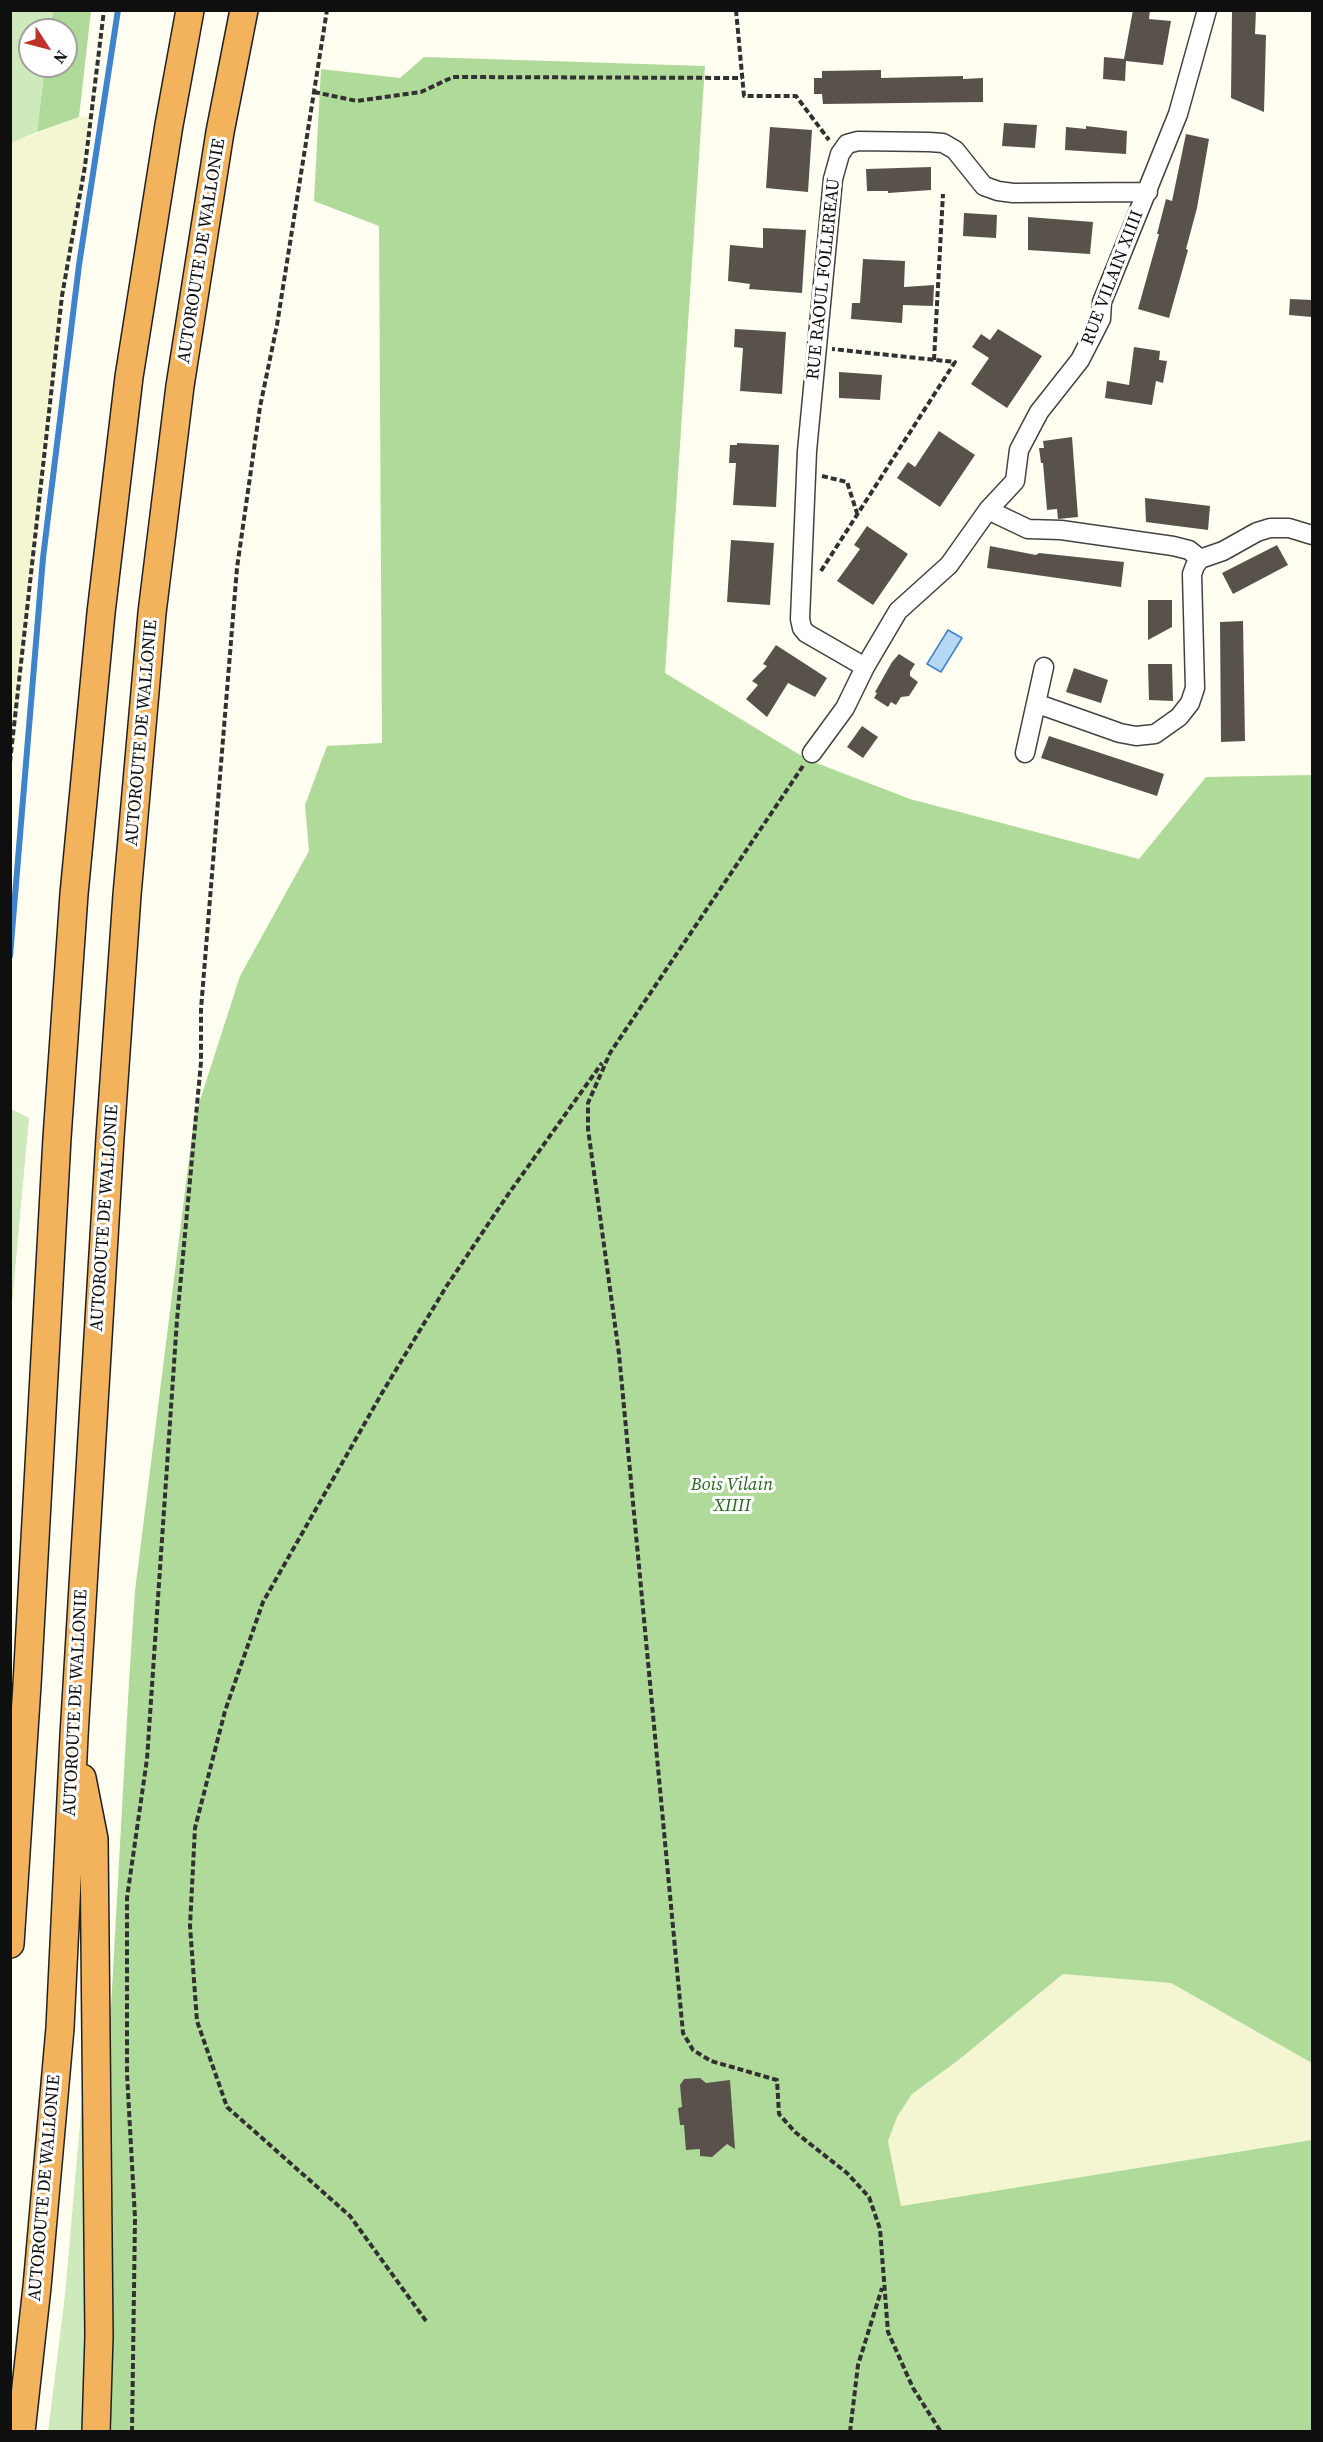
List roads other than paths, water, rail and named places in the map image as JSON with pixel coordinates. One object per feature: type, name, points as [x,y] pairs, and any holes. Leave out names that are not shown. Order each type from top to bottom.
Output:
[{"type":"highway","points":[[10,1944],[74,894],[100,625],[129,377],[169,125],[190,10]]},
{"type":"highway","name":"AUTOROUTE DE WALLONIE","points":[[21,2432],[37,2287],[60,2028],[74,1736],[112,1103],[127,895],[152,613],[180,386],[220,132],[244,10]]},
{"type":"highway","points":[[10,1739],[27,1685]]},
{"type":"highway","points":[[74,1736],[94,1839],[99,2336],[96,2432]]},
{"type":"street","name":"RUE VILAIN XIIII","points":[[812,753],[844,708],[898,611],[949,566],[988,510],[1014,481],[1019,450],[1039,412],[1080,360],[1101,319],[1102,302],[1124,243],[1148,192],[1178,114],[1207,10]]},
{"type":"street","name":"RUE RAOUL FOLLEREAU","points":[[865,667],[806,633],[802,628],[807,450],[833,179],[840,154],[848,144],[858,141],[929,142],[943,144],[955,150],[984,186],[998,191],[1013,193],[1148,192]]},
{"type":"street","points":[[988,510],[1028,529],[1061,530],[1173,546],[1190,550],[1200,559]]},
{"type":"street","points":[[1038,704],[1109,730],[1136,736],[1155,734],[1179,717],[1190,703],[1195,688],[1192,574],[1200,559],[1223,551],[1257,532],[1270,528],[1289,528],[1312,536]]},
{"type":"street","points":[[1025,753],[1038,704],[1044,667]]},
{"type":"water","points":[[948,630],[962,638],[941,672],[927,664]]},
{"type":"waterway","points":[[10,956],[43,558],[79,265],[118,10]]},
{"type":"park label","name":"Bois Vilain XIIII","points":[[732,1495]]}]
